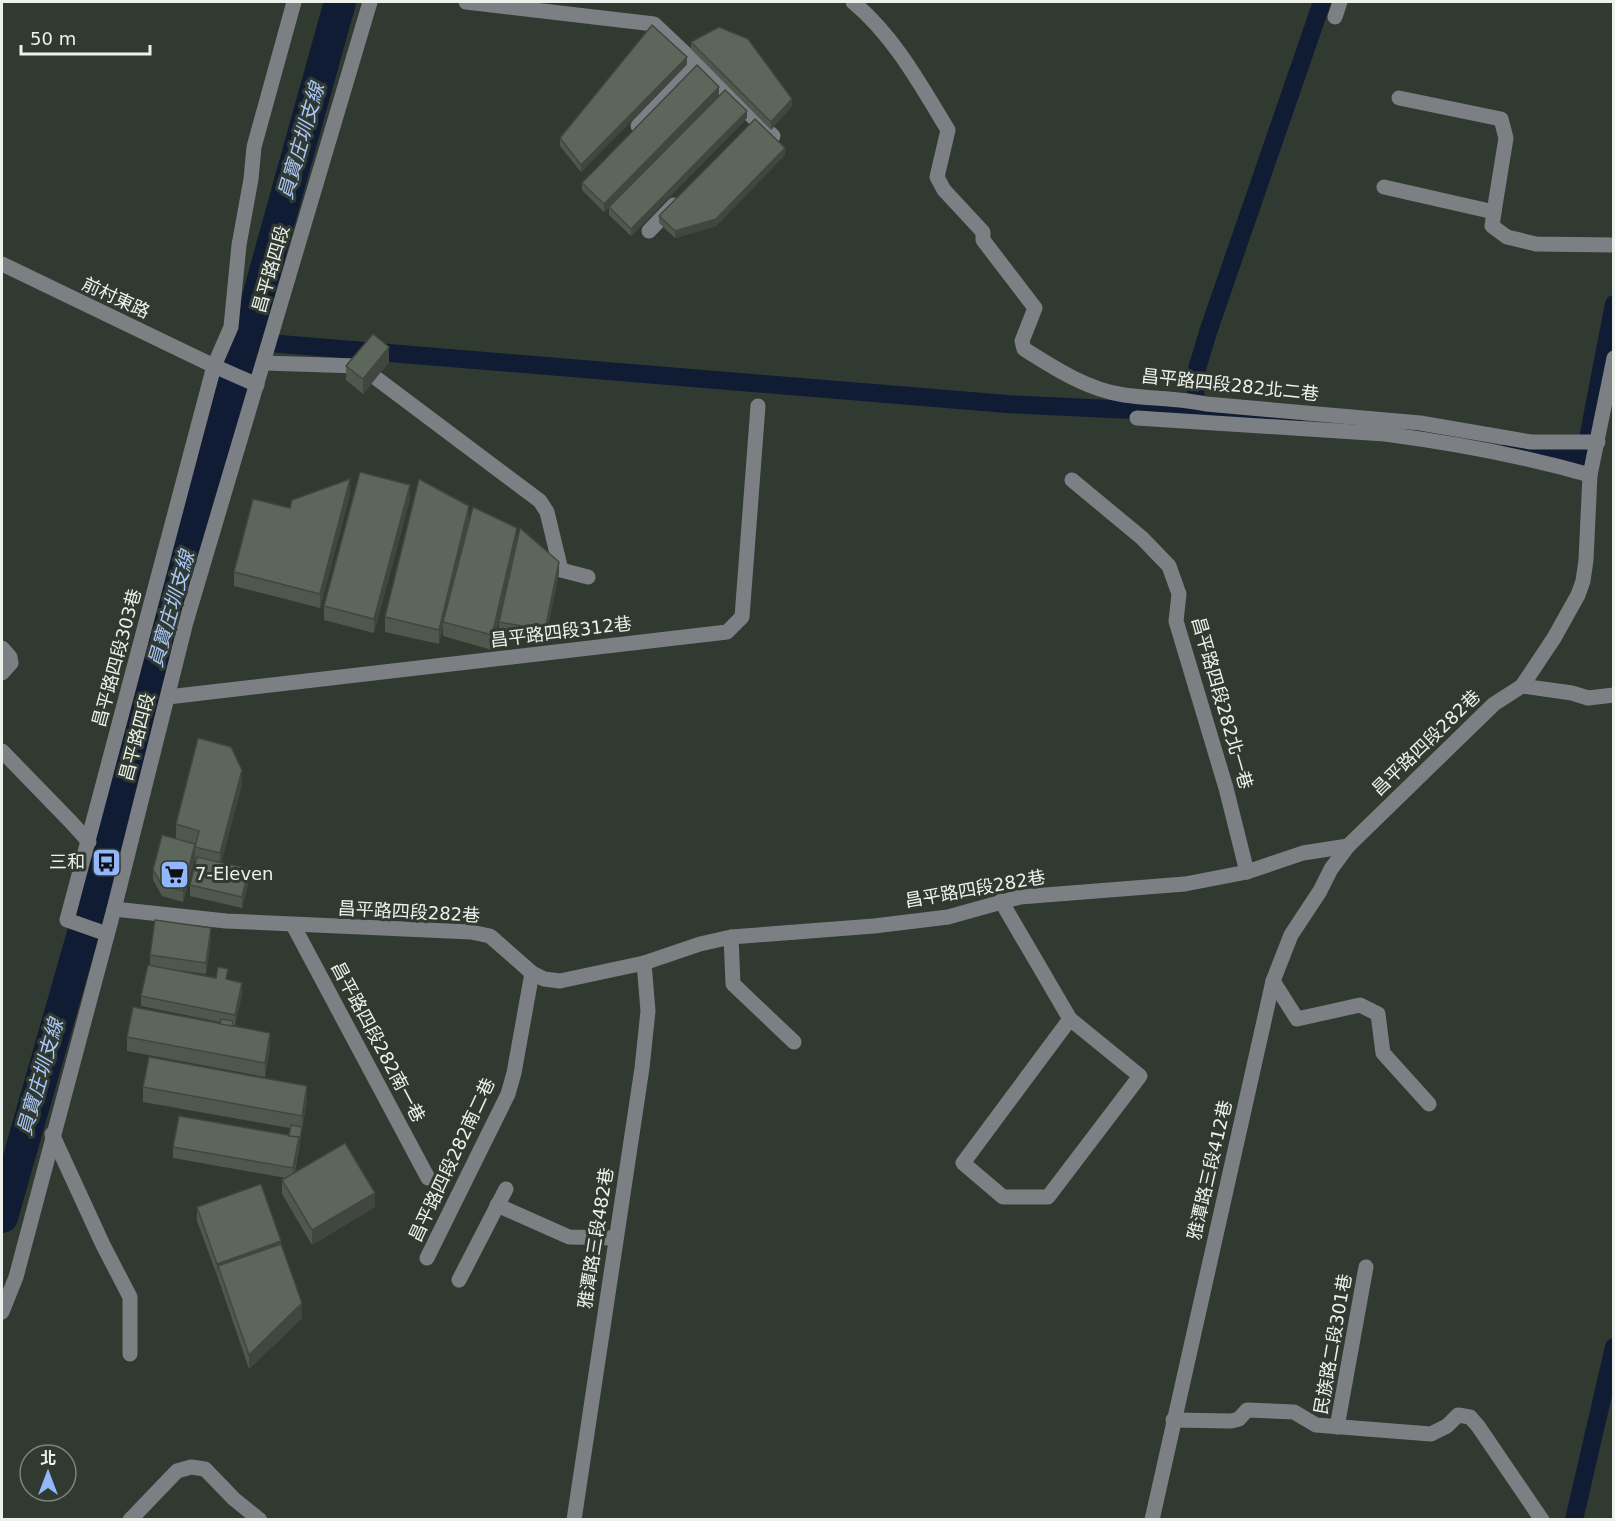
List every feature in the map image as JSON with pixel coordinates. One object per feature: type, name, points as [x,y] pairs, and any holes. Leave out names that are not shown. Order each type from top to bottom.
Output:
[{"type":"street","name":"昌平路四段303巷","points":[[107,934],[67,920],[214,366],[231,327],[239,245],[251,179],[254,147],[294,2]]},
{"type":"street","name":"昌平路四段","points":[[2,1312],[9,1274],[52,1134],[114,909],[186,622],[252,383],[264,363],[370,2]]},
{"type":"street","points":[[466,2],[654,24],[697,65],[751,125],[773,136]]},
{"type":"street","name":"昌平路四段282北二巷","points":[[853,2],[872,18],[905,60],[948,130],[937,177],[944,190],[983,232],[983,240],[1035,308],[1022,341],[1024,349],[1063,373],[1109,392],[1124,395],[1420,423],[1531,442],[1589,441]]},
{"type":"street","points":[[1335,17],[1340,2]]},
{"type":"street","points":[[626,138],[697,65]]},
{"type":"street","points":[[1400,98],[1501,119],[1506,138],[1492,226],[1507,237],[1536,244],[1614,245]]},
{"type":"street","points":[[1384,187],[1494,212]]},
{"type":"street","points":[[649,231],[682,197]]},
{"type":"street","name":"前村東路","points":[[2,264],[252,383]]},
{"type":"street","name":"昌平路四段282巷","points":[[114,909],[226,921],[471,933],[490,936],[532,973],[544,979],[560,981],[644,963],[700,944],[731,937],[874,926],[948,917],[1020,897],[1185,884],[1246,872],[1303,853],[1348,846],[1494,704],[1522,686],[1554,638],[1578,595],[1586,560],[1590,475],[1589,441],[1614,358]]},
{"type":"street","points":[[264,363],[357,366]]},
{"type":"street","points":[[376,378],[540,501],[547,512],[561,570],[588,577]]},
{"type":"street","name":"昌平路四段312巷","points":[[168,697],[728,632],[742,616],[758,406]]},
{"type":"street","points":[[1137,418],[1385,434],[1527,458],[1590,475]]},
{"type":"street","points":[[1372,418],[1385,434]]},
{"type":"street","name":"昌平路四段282北一巷","points":[[1072,480],[1142,538],[1169,566],[1179,594],[1176,621],[1226,788],[1246,872]]},
{"type":"street","points":[[2,648],[10,657],[11,663],[2,674]]},
{"type":"street","points":[[1522,686],[1572,693],[1588,698],[1614,695]]},
{"type":"street","points":[[2,752],[89,842]]},
{"type":"street","name":"雅潭路三段412巷","points":[[1152,1520],[1273,981],[1291,935],[1320,891],[1331,869],[1348,846]]},
{"type":"street","points":[[1000,901],[1070,1018],[1140,1076],[1048,1197],[1003,1197],[963,1163],[1070,1018]]},
{"type":"street","name":"昌平路四段282南一巷","points":[[293,925],[428,1178]]},
{"type":"street","points":[[731,937],[733,984],[794,1042]]},
{"type":"street","name":"雅潭路三段482巷","points":[[574,1520],[642,1068],[648,1011],[644,963]]},
{"type":"street","name":"昌平路四段282南二巷","points":[[427,1258],[508,1094],[532,973]]},
{"type":"street","points":[[1273,981],[1297,1019],[1360,1005],[1378,1014],[1383,1053],[1429,1104]]},
{"type":"street","points":[[52,1134],[103,1245],[130,1297],[130,1354]]},
{"type":"street","points":[[459,1280],[506,1189]]},
{"type":"street","points":[[497,1205],[568,1237],[615,1238]]},
{"type":"street","name":"民族路二段301巷","points":[[1337,1427],[1366,1267]]},
{"type":"street","name":"民族路二段301巷","points":[[1173,1420],[1231,1421],[1239,1419],[1247,1410],[1294,1412],[1316,1425],[1431,1434],[1447,1426],[1458,1415],[1470,1418],[1478,1426],[1542,1520]]},
{"type":"street","points":[[130,1520],[177,1472],[191,1467],[205,1469],[234,1499],[260,1520]]},
{"type":"building","points":[[652,25],[687,57],[581,165],[560,138]]},
{"type":"building","points":[[719,27],[748,39],[792,99],[771,122],[691,42]]},
{"type":"building","points":[[697,65],[719,87],[604,204],[582,183]]},
{"type":"building","points":[[725,90],[747,111],[631,229],[609,207]]},
{"type":"building","points":[[755,119],[785,148],[716,219],[675,231],[659,216]]},
{"type":"building","points":[[373,334],[389,347],[363,379],[346,366]]},
{"type":"building","points":[[360,472],[410,485],[374,619],[324,606]]},
{"type":"building","points":[[350,479],[320,594],[234,572],[253,499],[290,508],[292,500]]},
{"type":"building","points":[[419,479],[469,506],[439,630],[385,617]]},
{"type":"building","points":[[473,507],[517,528],[492,635],[443,622]]},
{"type":"building","points":[[520,528],[559,562],[545,630],[499,622]]},
{"type":"building","points":[[198,738],[231,747],[242,770],[220,853],[195,847],[199,831],[176,824]]},
{"type":"building","points":[[162,835],[195,844],[183,891],[162,885],[153,870]]},
{"type":"building","points":[[197,857],[249,869],[242,897],[190,885]]},
{"type":"building","points":[[155,920],[211,928],[206,963],[150,955]]},
{"type":"building","points":[[148,965],[216,978],[218,967],[228,969],[226,979],[242,983],[235,1015],[141,996]]},
{"type":"building","points":[[133,1007],[270,1033],[265,1063],[127,1037]]},
{"type":"building","points":[[221,1019],[233,1021],[232,1026],[220,1024]]},
{"type":"building","points":[[149,1057],[307,1086],[302,1116],[143,1087]]},
{"type":"building","points":[[179,1116],[299,1137],[293,1168],[173,1147]]},
{"type":"building","points":[[291,1125],[302,1127],[299,1144],[299,1137],[289,1136]]},
{"type":"building","points":[[345,1143],[375,1193],[312,1230],[282,1180]]},
{"type":"building","points":[[261,1184],[281,1241],[217,1264],[197,1207]]},
{"type":"building","points":[[281,1244],[302,1303],[249,1355],[218,1266]]},
{"type":"waterway","name":"員寶庄圳支線","points":[[2,1217],[98,881],[160,649],[340,2]]},
{"type":"waterway","points":[[1194,413],[1197,369],[1208,332],[1322,2]]},
{"type":"waterway","points":[[1512,446],[1584,459],[1614,304]]},
{"type":"waterway","points":[[245,341],[1007,404],[1194,413],[1294,421]]},
{"type":"waterway","points":[[1387,428],[1446,435]]},
{"type":"waterway","points":[[1574,1520],[1614,1347]]},
{"type":"place","name":"三和","points":[[106,862]]},
{"type":"place","name":"7-Eleven","points":[[174,874]]}]
